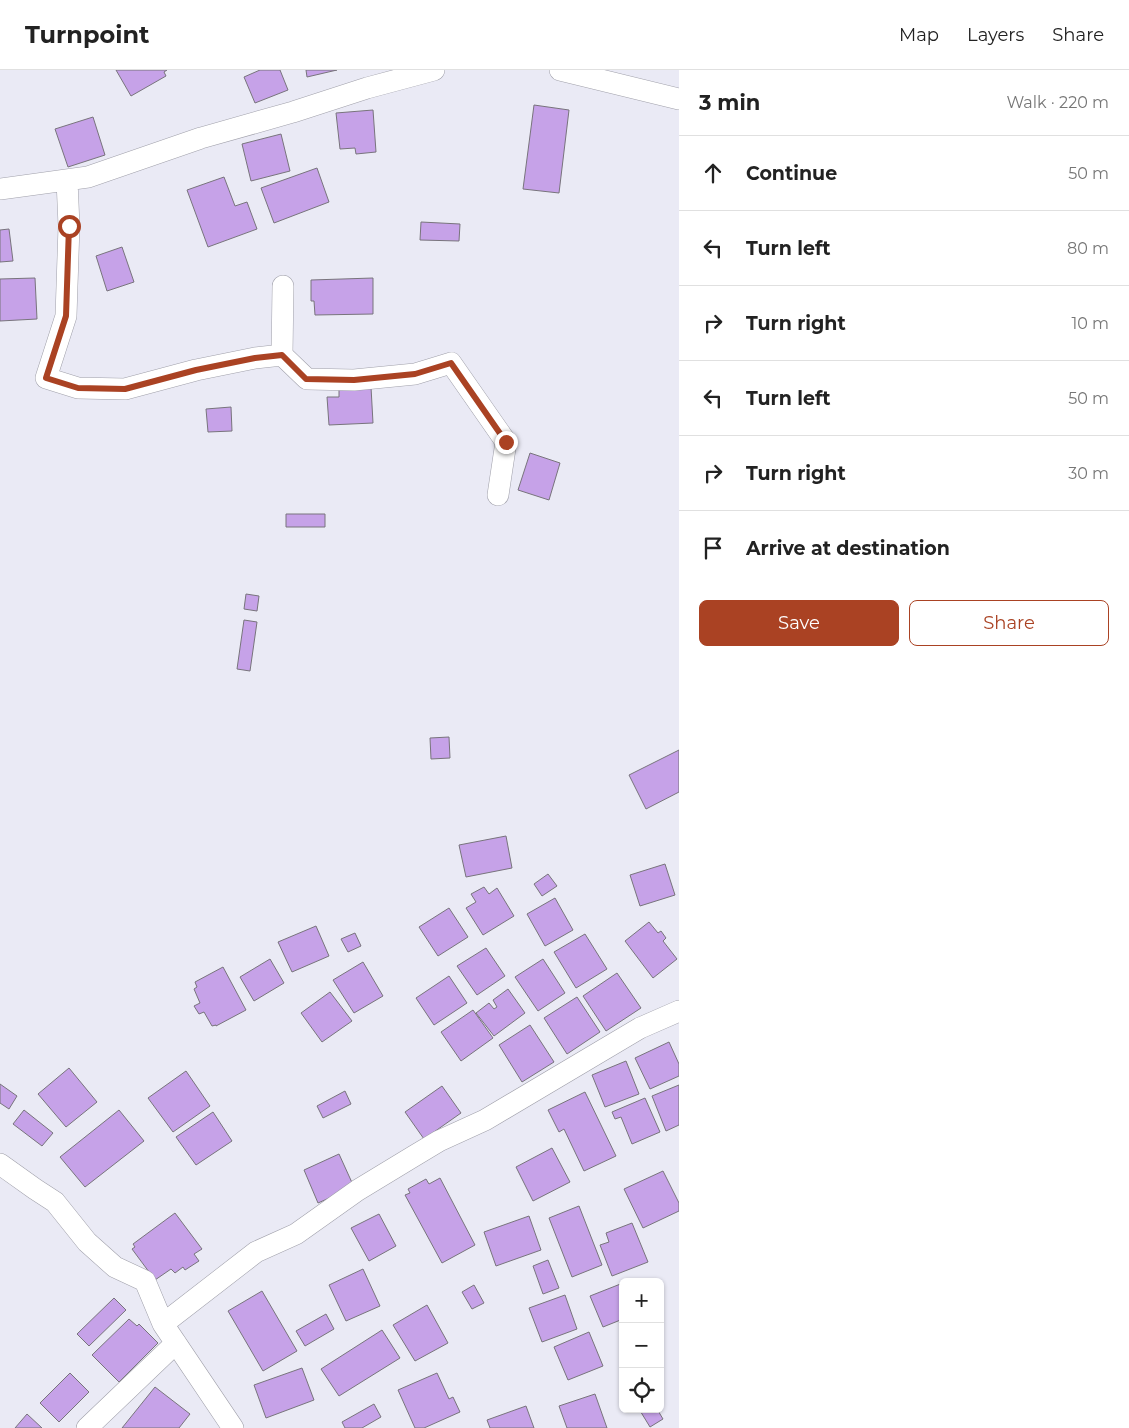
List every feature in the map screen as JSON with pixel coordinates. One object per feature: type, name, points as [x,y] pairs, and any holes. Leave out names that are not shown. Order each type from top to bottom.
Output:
[{"type":"street","points":[[0,189],[88,177],[201,138],[434,70]]},
{"type":"street","points":[[560,70],[679,98]]},
{"type":"street","points":[[67,180],[69,226],[66,316],[46,378],[78,388],[125,389],[196,370],[255,358],[282,355]]},
{"type":"street","points":[[282,286],[282,355],[306,379],[354,380],[415,374],[451,363],[506,442],[498,495]]},
{"type":"street","points":[[163,1324],[256,1252],[296,1234],[358,1190],[414,1156],[439,1141],[485,1120],[640,1028],[679,1011]]},
{"type":"street","points":[[0,1164],[55,1202],[87,1242],[115,1267],[145,1281],[163,1324],[233,1428]]},
{"type":"street","points":[[87,1428],[176,1343]]},
{"type":"building","points":[[116,70],[167,70],[164,72],[166,76],[131,96]]},
{"type":"building","points":[[260,70],[280,70],[288,90],[255,103],[244,77]]},
{"type":"building","points":[[306,70],[337,70],[307,77]]},
{"type":"building","points":[[534,105],[569,110],[559,193],[523,189]]},
{"type":"building","points":[[373,110],[376,152],[356,154],[355,148],[340,149],[336,113]]},
{"type":"building","points":[[93,117],[105,155],[68,167],[55,129]]},
{"type":"building","points":[[281,134],[290,171],[251,181],[242,144]]},
{"type":"building","points":[[317,168],[329,202],[274,223],[261,188]]},
{"type":"building","points":[[224,177],[235,206],[247,202],[257,229],[208,247],[187,190]]},
{"type":"building","points":[[421,222],[460,224],[459,241],[420,240]]},
{"type":"building","points":[[9,229],[13,261],[0,262],[0,230]]},
{"type":"building","points":[[122,247],[134,282],[107,291],[96,256]]},
{"type":"building","points":[[35,278],[37,319],[0,321],[0,279]]},
{"type":"building","points":[[373,278],[373,314],[315,315],[314,301],[311,301],[311,280]]},
{"type":"building","points":[[371,387],[373,423],[329,425],[327,397],[339,397],[339,389]]},
{"type":"building","points":[[231,407],[232,431],[208,432],[206,409]]},
{"type":"building","points":[[530,453],[560,463],[549,500],[518,490]]},
{"type":"building","points":[[286,514],[325,514],[325,527],[286,527]]},
{"type":"building","points":[[246,594],[259,596],[257,611],[244,609]]},
{"type":"building","points":[[244,620],[257,622],[250,671],[237,669]]},
{"type":"building","points":[[449,737],[450,758],[431,759],[430,738]]},
{"type":"building","points":[[679,750],[679,792],[646,809],[629,775]]},
{"type":"building","points":[[506,836],[512,868],[466,877],[459,845]]},
{"type":"building","points":[[665,864],[675,895],[640,906],[630,875]]},
{"type":"building","points":[[548,874],[557,886],[542,896],[534,884]]},
{"type":"building","points":[[484,887],[489,894],[497,888],[514,916],[483,935],[466,908],[476,902],[471,894]]},
{"type":"building","points":[[555,898],[573,930],[545,946],[527,914]]},
{"type":"building","points":[[449,908],[468,937],[438,956],[419,927]]},
{"type":"building","points":[[649,922],[658,933],[661,931],[666,938],[663,941],[677,959],[653,978],[625,941]]},
{"type":"building","points":[[316,926],[329,956],[292,972],[278,942]]},
{"type":"building","points":[[355,933],[361,946],[348,952],[341,939]]},
{"type":"building","points":[[585,934],[607,969],[576,988],[554,952]]},
{"type":"building","points":[[486,948],[505,976],[477,995],[457,966]]},
{"type":"building","points":[[270,959],[284,983],[254,1001],[240,977]]},
{"type":"building","points":[[543,959],[565,993],[538,1011],[515,977]]},
{"type":"building","points":[[363,962],[383,996],[354,1013],[333,980]]},
{"type":"building","points":[[223,967],[246,1010],[216,1026],[212,1026],[204,1012],[199,1014],[194,1006],[200,1003],[194,989],[197,987],[195,982]]},
{"type":"building","points":[[617,973],[641,1008],[606,1031],[583,996]]},
{"type":"building","points":[[449,976],[467,1003],[434,1025],[416,998]]},
{"type":"building","points":[[508,989],[525,1013],[494,1036],[476,1013],[489,1003],[494,1009],[497,1007],[493,1000]]},
{"type":"building","points":[[330,992],[352,1021],[322,1042],[301,1013]]},
{"type":"building","points":[[577,997],[600,1032],[567,1054],[544,1018]]},
{"type":"building","points":[[473,1010],[493,1038],[461,1061],[441,1032]]},
{"type":"building","points":[[530,1025],[554,1062],[522,1082],[499,1045]]},
{"type":"building","points":[[669,1042],[679,1064],[679,1076],[650,1089],[635,1058]]},
{"type":"building","points":[[626,1061],[639,1094],[605,1107],[592,1075]]},
{"type":"building","points":[[69,1068],[97,1102],[66,1127],[38,1094]]},
{"type":"building","points":[[186,1071],[210,1106],[173,1132],[148,1098]]},
{"type":"building","points":[[0,1084],[17,1096],[9,1109],[0,1103]]},
{"type":"building","points":[[679,1085],[679,1125],[666,1131],[652,1096]]},
{"type":"building","points":[[442,1086],[461,1113],[424,1139],[405,1112]]},
{"type":"building","points":[[345,1091],[351,1104],[323,1118],[317,1106]]},
{"type":"building","points":[[585,1092],[616,1156],[584,1171],[564,1129],[559,1132],[548,1110]]},
{"type":"building","points":[[645,1098],[660,1132],[632,1144],[621,1117],[615,1119],[612,1112]]},
{"type":"building","points":[[24,1110],[53,1133],[42,1146],[13,1124]]},
{"type":"building","points":[[119,1110],[144,1141],[85,1187],[60,1157]]},
{"type":"building","points":[[213,1112],[232,1141],[196,1165],[176,1137]]},
{"type":"building","points":[[552,1148],[570,1182],[533,1201],[516,1167]]},
{"type":"building","points":[[339,1154],[354,1187],[318,1203],[304,1170]]},
{"type":"building","points":[[663,1171],[679,1203],[679,1211],[643,1228],[624,1189]]},
{"type":"building","points":[[440,1178],[475,1245],[442,1263],[405,1195],[410,1193],[408,1189],[426,1179],[429,1184]]},
{"type":"building","points":[[579,1206],[602,1265],[572,1277],[549,1218]]},
{"type":"building","points":[[175,1213],[202,1249],[194,1254],[199,1261],[185,1270],[183,1267],[175,1273],[171,1269],[155,1280],[132,1249],[135,1247],[133,1244]]},
{"type":"building","points":[[379,1214],[396,1246],[369,1261],[351,1228]]},
{"type":"building","points":[[529,1216],[541,1250],[496,1266],[484,1232]]},
{"type":"building","points":[[632,1223],[648,1262],[612,1276],[600,1245],[609,1242],[606,1233]]},
{"type":"building","points":[[548,1260],[559,1288],[543,1294],[533,1266]]},
{"type":"building","points":[[363,1269],[380,1306],[346,1321],[329,1285]]},
{"type":"building","points":[[474,1285],[484,1303],[472,1309],[462,1292]]},
{"type":"building","points":[[619,1285],[619,1321],[603,1327],[590,1296]]},
{"type":"building","points":[[262,1291],[297,1351],[263,1371],[228,1311]]},
{"type":"building","points":[[565,1295],[577,1329],[542,1342],[529,1308]]},
{"type":"building","points":[[114,1298],[126,1310],[89,1346],[77,1334]]},
{"type":"building","points":[[427,1305],[448,1343],[415,1361],[393,1325]]},
{"type":"building","points":[[326,1314],[334,1329],[305,1346],[296,1331]]},
{"type":"building","points":[[129,1319],[137,1326],[139,1324],[158,1343],[119,1382],[92,1355]]},
{"type":"building","points":[[382,1330],[400,1358],[339,1396],[321,1369]]},
{"type":"building","points":[[589,1332],[603,1366],[568,1380],[554,1347]]},
{"type":"building","points":[[302,1368],[314,1400],[266,1418],[254,1385]]},
{"type":"building","points":[[70,1373],[89,1392],[59,1422],[40,1403]]},
{"type":"building","points":[[437,1373],[449,1399],[453,1397],[460,1412],[424,1428],[415,1428],[398,1390]]},
{"type":"building","points":[[155,1387],[190,1414],[179,1428],[122,1428]]},
{"type":"building","points":[[595,1394],[607,1428],[567,1428],[559,1406]]},
{"type":"building","points":[[374,1404],[381,1417],[362,1428],[345,1428],[342,1422]]},
{"type":"building","points":[[526,1406],[534,1428],[490,1428],[487,1420]]},
{"type":"building","points":[[641,1413],[659,1413],[663,1419],[650,1427]]},
{"type":"building","points":[[27,1414],[42,1428],[15,1428]]},
{"type":"route","points":[[69,226],[66,316],[46,378],[78,388],[125,389],[196,370],[255,358],[282,355],[306,379],[354,380],[415,374],[451,363],[506,442]]}]
